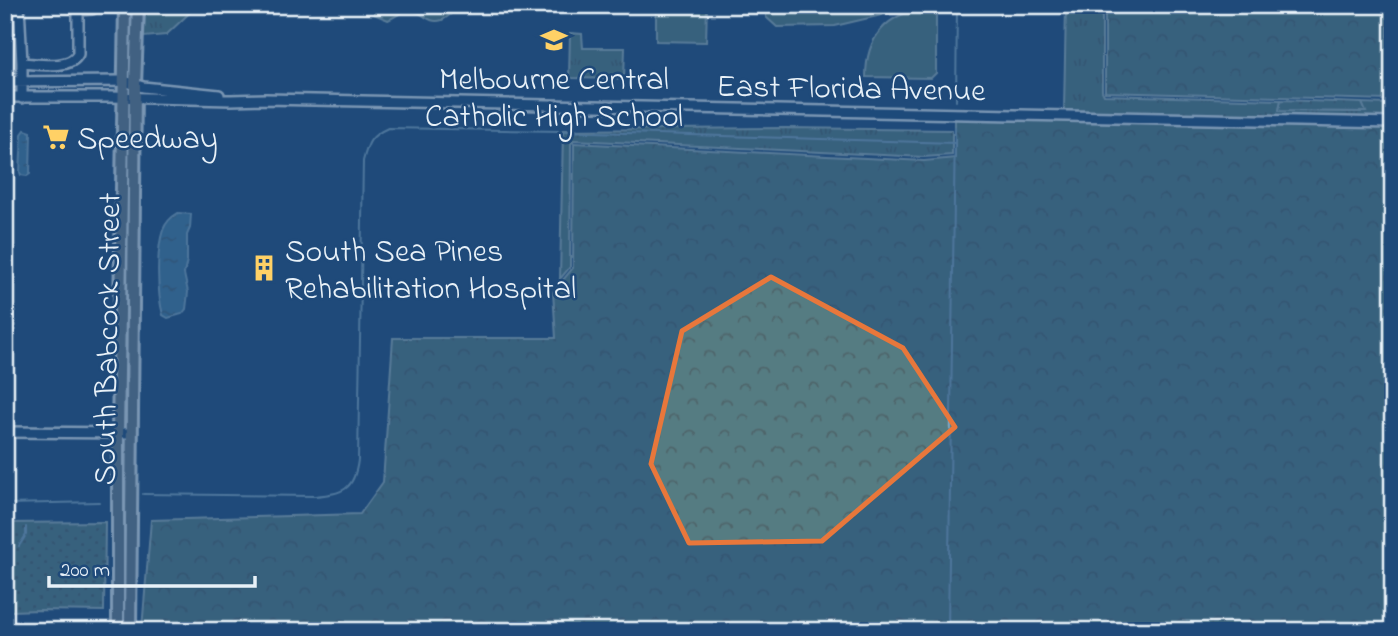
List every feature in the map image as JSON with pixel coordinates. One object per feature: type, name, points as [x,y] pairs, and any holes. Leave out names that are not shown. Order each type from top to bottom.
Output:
[{"type":"main road","name":"South Babcock Street","points":[[125,5],[129,90],[130,631]]},
{"type":"main road","name":"South Babcock Street","points":[[118,631],[118,433],[129,90],[138,5]]},
{"type":"street","points":[[19,5],[22,97]]},
{"type":"street","points":[[22,63],[66,64],[75,60],[78,54],[78,8],[92,9],[95,5]]},
{"type":"street","points":[[5,82],[129,90]]},
{"type":"street","points":[[5,97],[129,90]]},
{"type":"street","name":"East Florida Avenue","points":[[129,90],[266,99],[1393,123]]},
{"type":"street","points":[[5,432],[131,433]]},
{"type":"highlighted area","points":[[771,277],[903,348],[955,427],[822,541],[689,543],[651,464],[682,331]]},
{"type":"green space","points":[[145,5],[198,5],[166,35],[144,37]]},
{"type":"green space","points":[[374,5],[461,5],[442,20],[433,21],[409,10],[388,20],[374,14]]},
{"type":"green space","points":[[656,5],[707,5],[706,42],[656,41]]},
{"type":"green space","points":[[766,5],[884,5],[882,15],[835,26],[777,27],[766,17]]},
{"type":"green space","points":[[1066,5],[1102,5],[1104,95],[1281,100],[1279,111],[1365,112],[1362,103],[1388,104],[1388,119],[968,110],[1064,110]]},
{"type":"green space","points":[[1105,5],[1388,5],[1387,100],[1105,92]]},
{"type":"green space","points":[[926,8],[936,8],[936,73],[931,78],[866,77],[870,50],[881,30],[900,16]]},
{"type":"green space","points":[[570,33],[582,34],[583,48],[625,48],[624,79],[569,78]]},
{"type":"green space","points":[[1281,100],[1362,103],[1366,112],[1279,111]]},
{"type":"green space","points":[[955,114],[1393,123],[1393,631],[142,629],[151,520],[360,514],[383,482],[393,338],[556,338],[553,292],[573,268],[574,143],[924,161],[955,158]]},
{"type":"green space","points":[[563,130],[952,130],[952,155],[924,157],[574,140],[571,144],[570,267],[560,279]]},
{"type":"green space","points":[[105,522],[104,611],[11,611],[5,617],[5,523]]},
{"type":"water","points":[[25,130],[31,132],[30,174],[27,176],[21,175],[20,172],[22,134]]},
{"type":"water","points":[[178,213],[191,214],[184,274],[188,292],[186,309],[182,314],[168,318],[163,315],[159,295],[159,249],[164,227]]},
{"type":"waterway","points":[[956,101],[957,5]]},
{"type":"waterway","points":[[948,631],[955,127]]},
{"type":"waterway","points":[[143,494],[315,496],[340,491],[350,484],[358,460],[363,161],[371,140],[388,128],[955,143]]},
{"type":"waterway","points":[[5,504],[99,502]]},
{"type":"waterway","points":[[19,546],[26,535],[26,527]]},
{"type":"place","name":"Melbourne Central Catholic High School","points":[[554,40]]},
{"type":"place","name":"Speedway","points":[[56,137]]},
{"type":"place","name":"South Sea Pines Rehabilitation Hospital","points":[[264,268]]}]
